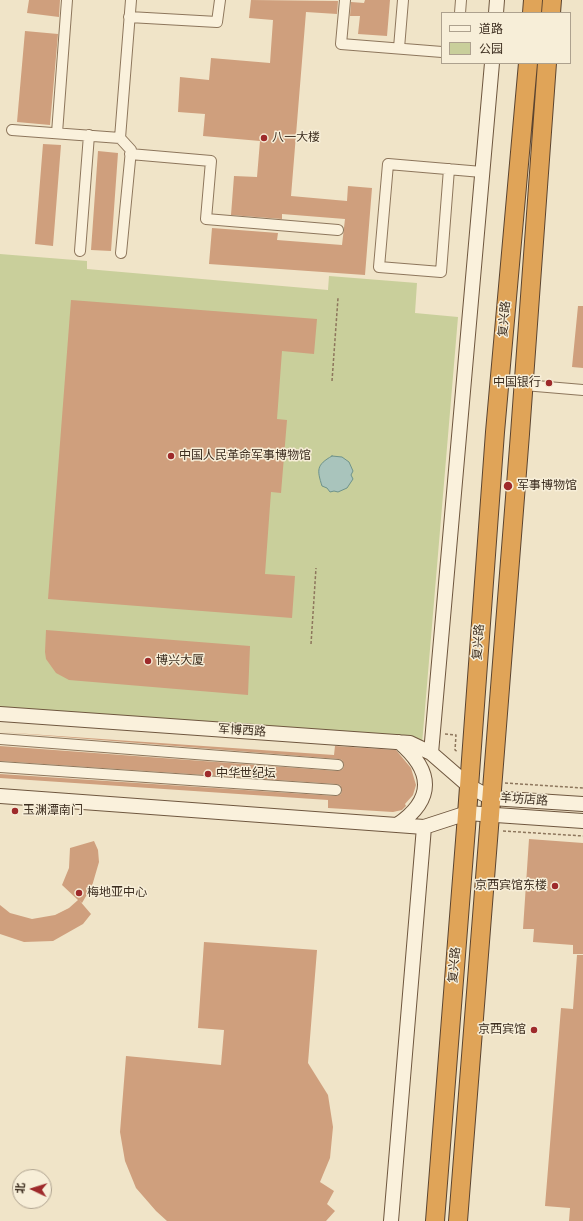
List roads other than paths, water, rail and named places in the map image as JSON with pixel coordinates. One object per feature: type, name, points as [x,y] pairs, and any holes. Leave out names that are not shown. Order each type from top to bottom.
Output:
[{"type":"highway","points":[[532,12],[533,0]]},
{"type":"highway","points":[[551,12],[552,0]]},
{"type":"highway","name":"复兴路","points":[[435,1221],[495,432],[528,64]]},
{"type":"highway","name":"复兴路","points":[[458,1221],[524,385],[547,64]]},
{"type":"street","points":[[57,133],[68,0]]},
{"type":"street","points":[[120,138],[131,0]]},
{"type":"street","points":[[129,17],[217,22],[220,0]]},
{"type":"street","points":[[345,0],[341,44],[441,52]]},
{"type":"street","points":[[399,48],[403,0]]},
{"type":"street","points":[[460,12],[461,0]]},
{"type":"street","points":[[496,12],[497,0]]},
{"type":"street","points":[[431,753],[492,64]]},
{"type":"street","points":[[12,130],[120,138],[131,150],[121,253]]},
{"type":"street","points":[[80,251],[89,135]]},
{"type":"street","points":[[130,154],[211,161],[206,220],[338,230]]},
{"type":"street","points":[[449,170],[441,272],[379,267],[388,164],[482,172]]},
{"type":"street","points":[[524,385],[583,390]]},
{"type":"street","name":"军博西路","points":[[0,714],[399,742],[416,745],[431,753],[469,786]]},
{"type":"street","points":[[0,738],[338,765]]},
{"type":"street","points":[[397,825],[418,807],[423,796],[425,781],[422,768],[414,755],[399,742]]},
{"type":"street","points":[[0,767],[336,790]]},
{"type":"street","name":"羊坊店路","points":[[469,786],[490,814],[583,822]]},
{"type":"street","points":[[0,796],[424,827],[467,813],[490,814]]},
{"type":"street","name":"羊坊店路","points":[[490,814],[583,804]]},
{"type":"street","points":[[391,1221],[424,827]]},
{"type":"water","points":[[332,456],[342,457],[349,462],[353,471],[351,475],[353,479],[347,488],[338,492],[330,492],[327,488],[322,486],[319,476],[320,465]]},
{"type":"place","name":"八一大楼","points":[[264,138]]},
{"type":"place","name":"中国银行","points":[[549,383]]},
{"type":"place","name":"中国人民革命军事博物馆","points":[[171,456]]},
{"type":"place","name":"军事博物馆","points":[[508,486]]},
{"type":"place","name":"博兴大厦","points":[[148,661]]},
{"type":"place","name":"中华世纪坛","points":[[208,774]]},
{"type":"place","name":"玉渊潭南门","points":[[15,811]]},
{"type":"place","name":"京西宾馆东楼","points":[[555,886]]},
{"type":"place","name":"梅地亚中心","points":[[79,893]]},
{"type":"place","name":"京西宾馆","points":[[534,1030]]}]
